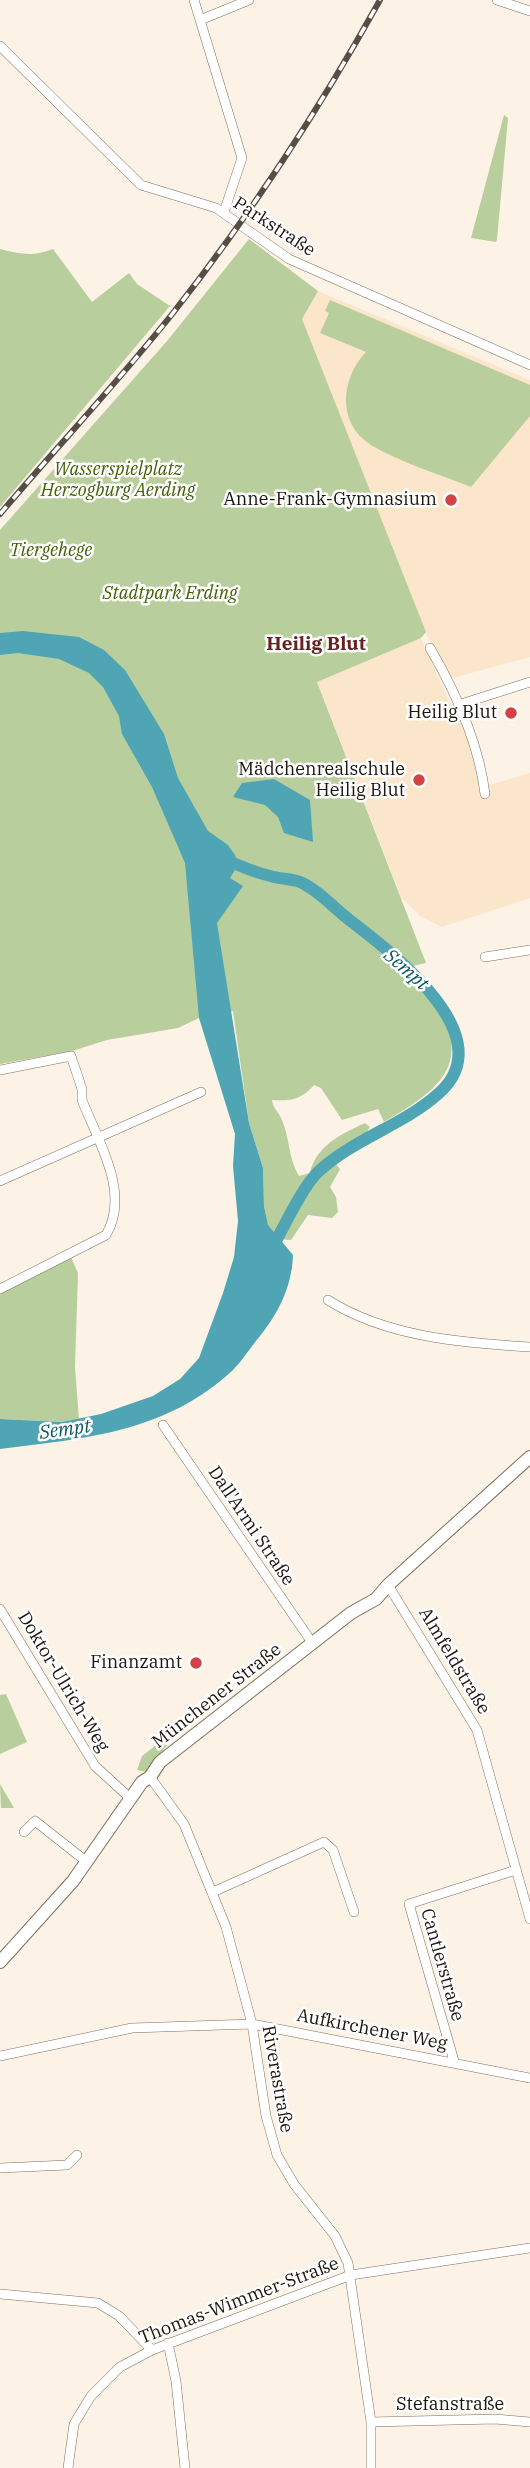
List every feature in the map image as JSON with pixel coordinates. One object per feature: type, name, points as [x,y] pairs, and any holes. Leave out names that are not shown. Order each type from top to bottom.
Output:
[{"type":"street","points":[[194,0],[242,158],[224,212]]},
{"type":"street","points":[[200,20],[249,0]]},
{"type":"street","points":[[497,0],[530,11]]},
{"type":"street","name":"Parkstraße","points":[[0,46],[141,185],[224,212],[297,263],[530,365]]},
{"type":"street","points":[[430,648],[458,705],[483,774],[485,794]]},
{"type":"street","points":[[458,705],[530,682]]},
{"type":"street","points":[[485,957],[530,950]]},
{"type":"street","points":[[0,1070],[71,1056],[82,1089],[82,1100],[115,1189],[117,1206],[116,1218],[106,1235],[0,1289]]},
{"type":"street","points":[[0,1181],[201,1092]]},
{"type":"street","points":[[328,1300],[366,1320],[429,1335],[477,1343],[530,1347]]},
{"type":"street","name":"Dall'Armi Straße","points":[[163,1425],[313,1644]]},
{"type":"street","name":"Münchener Straße","points":[[0,1962],[87,1862],[130,1798],[160,1762],[313,1644],[360,1606],[371,1592],[388,1585],[530,1457]]},
{"type":"street","name":"Almfeldstraße","points":[[388,1585],[477,1730],[530,1919]]},
{"type":"street","name":"Doktor-Ulrich-Weg","points":[[0,1609],[95,1766],[130,1798]]},
{"type":"street","name":"Riverastraße","points":[[150,1777],[184,1824],[213,1892],[238,1965],[252,2024],[266,2116],[277,2155],[294,2184],[335,2236],[351,2275],[371,2422],[371,2468]]},
{"type":"street","points":[[23,1832],[35,1821],[87,1862]]},
{"type":"street","points":[[213,1892],[324,1842],[333,1850],[354,1912]]},
{"type":"street","name":"Cantlerstraße","points":[[454,2062],[408,1904],[516,1870]]},
{"type":"street","name":"Aufkirchener Weg","points":[[0,2056],[132,2028],[252,2024],[530,2078]]},
{"type":"street","points":[[0,2168],[67,2165],[77,2155]]},
{"type":"street","name":"Thomas-Wimmer-Straße","points":[[68,2468],[74,2424],[92,2396],[120,2367],[152,2350],[351,2275],[530,2248]]},
{"type":"street","points":[[0,2294],[99,2303],[119,2316],[152,2350]]},
{"type":"street","points":[[168,2343],[176,2381],[185,2468]]},
{"type":"street","name":"Stefanstraße","points":[[371,2422],[495,2419],[530,2422]]},
{"type":"shaded area","name":"Anne-Frank-Gymnasium","points":[[318,291],[530,380],[530,657],[449,679],[420,621],[301,319]]},
{"type":"shaded area","name":"Mädchenrealschule Heilig Blut","points":[[421,638],[450,704],[455,702],[486,786],[530,773],[530,898],[442,927],[420,916],[401,897],[317,681]]},
{"type":"green space","points":[[504,115],[508,118],[497,239],[496,242],[471,238]]},
{"type":"green space","name":"Stadtpark Erding","points":[[249,239],[318,291],[302,319],[426,632],[421,638],[317,682],[426,963],[408,967],[421,979],[431,994],[447,1027],[452,1045],[450,1061],[444,1075],[433,1088],[384,1122],[378,1109],[342,1120],[321,1088],[314,1085],[305,1094],[295,1098],[272,1100],[285,1127],[299,1176],[310,1173],[318,1155],[331,1142],[365,1123],[370,1127],[365,1135],[331,1159],[340,1169],[330,1187],[336,1197],[338,1212],[332,1218],[308,1215],[291,1240],[278,1239],[268,1226],[264,1206],[263,1168],[249,1123],[233,1011],[199,1018],[178,1028],[107,1040],[72,1051],[0,1064],[0,530],[167,341]]},
{"type":"green space","points":[[0,249],[26,254],[53,249],[92,302],[129,273],[137,284],[170,306],[0,507]]},
{"type":"green space","points":[[330,300],[530,385],[530,416],[471,487],[395,457],[360,436],[347,413],[346,400],[351,374],[366,352],[320,333],[329,313],[325,311]]},
{"type":"green space","points":[[70,1255],[78,1273],[75,1367],[79,1419],[62,1422],[0,1419],[0,1292]]},
{"type":"green space","points":[[6,1694],[27,1742],[0,1754],[0,1695]]},
{"type":"green space","points":[[168,1736],[170,1741],[147,1772],[137,1770],[142,1756]]},
{"type":"green space","points":[[0,1784],[14,1808],[1,1808]]},
{"type":"water","points":[[23,631],[79,637],[104,650],[125,670],[164,734],[178,778],[208,831],[228,845],[235,855],[238,865],[230,878],[243,886],[217,923],[249,1123],[263,1168],[264,1206],[268,1225],[293,1255],[290,1279],[270,1322],[236,1367],[207,1391],[152,1420],[123,1429],[94,1436],[0,1449],[0,1419],[62,1422],[101,1414],[153,1396],[180,1379],[199,1358],[223,1293],[234,1257],[238,1221],[233,1166],[235,1134],[199,1018],[185,863],[152,787],[122,734],[119,716],[103,687],[89,673],[59,659],[18,653],[0,655],[0,633]]},
{"type":"water","points":[[274,779],[310,800],[313,842],[284,833],[278,817],[265,805],[233,797],[242,783]]},
{"type":"waterway","name":"Sempt","points":[[225,859],[261,874],[300,882],[319,894],[412,972],[450,1021],[458,1047],[455,1071],[438,1094],[409,1115],[346,1150],[318,1172],[299,1199],[269,1254]]},
{"type":"railway","points":[[0,514],[131,364],[202,276],[333,82],[380,0]]},
{"type":"place","name":"Anne-Frank-Gymnasium","points":[[451,500]]},
{"type":"place","name":"Heilig Blut","points":[[511,713]]},
{"type":"place","name":"Mädchenrealschule Heilig Blut","points":[[419,780]]},
{"type":"place","name":"Finanzamt","points":[[196,1663]]},
{"type":"district","name":"Heilig Blut","points":[[316,645]]},
{"type":"park label","name":"Wasserspielplatz Herzogburg Aerding","points":[[118,480]]},
{"type":"park label","name":"Tiergehege","points":[[51,551]]}]
